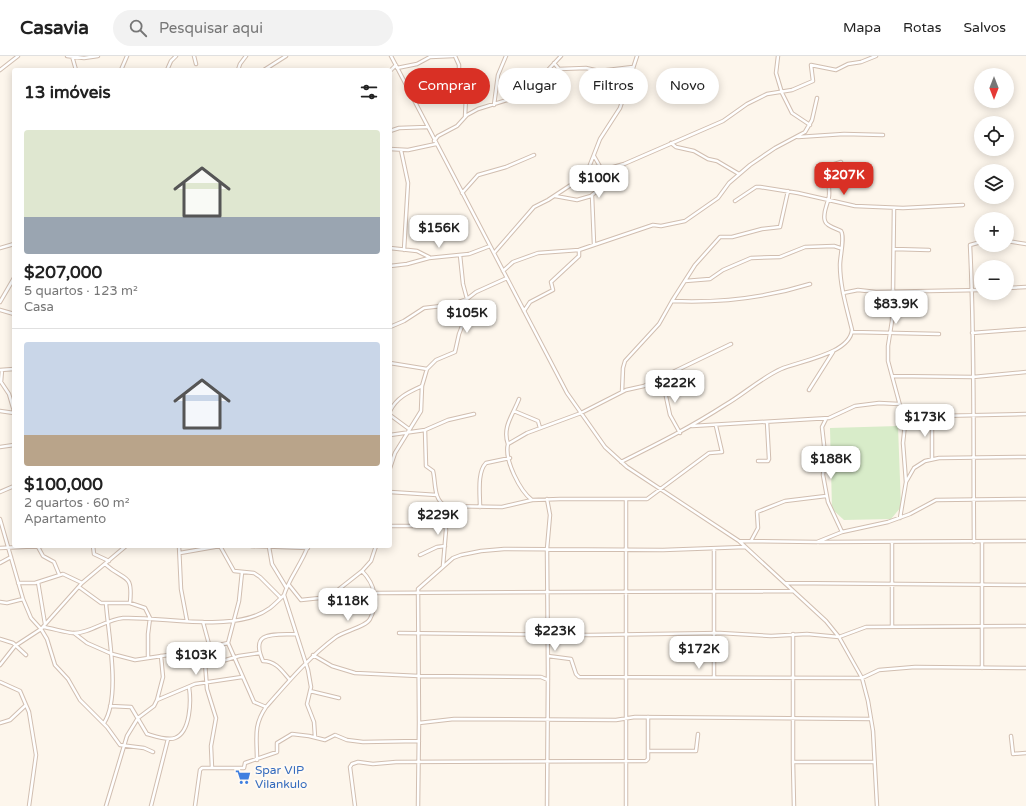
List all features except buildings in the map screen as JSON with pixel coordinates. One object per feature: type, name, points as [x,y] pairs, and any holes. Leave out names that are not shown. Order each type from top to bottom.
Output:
[{"type":"street","points":[[0,70],[18,56]]},
{"type":"street","points":[[67,56],[84,58],[98,56]]},
{"type":"street","points":[[72,56],[75,68]]},
{"type":"street","points":[[122,68],[127,56]]},
{"type":"street","points":[[168,68],[171,61],[176,56]]},
{"type":"street","points":[[194,56],[196,64]]},
{"type":"street","points":[[239,68],[246,56]]},
{"type":"street","points":[[268,68],[286,56]]},
{"type":"street","points":[[392,56],[427,127],[567,393],[605,447],[621,462],[739,542],[826,621],[839,637],[862,678],[872,719],[877,806]]},
{"type":"street","points":[[392,69],[396,66],[417,64],[430,57],[454,56],[459,65],[459,87],[466,97],[465,118]]},
{"type":"street","points":[[494,105],[498,75],[506,56]]},
{"type":"street","points":[[392,149],[408,150],[435,142],[438,136],[457,126],[478,109],[523,95],[526,83],[543,74],[560,56]]},
{"type":"street","points":[[586,175],[604,133],[620,108],[637,56]]},
{"type":"street","points":[[778,56],[776,73],[782,93],[792,113],[810,125]]},
{"type":"street","points":[[494,253],[534,207],[586,175],[621,165],[723,122],[757,99],[770,94],[782,93],[813,81],[811,65],[836,70],[848,64],[861,62],[876,56]]},
{"type":"street","points":[[554,63],[559,69],[586,68],[599,71],[633,67]]},
{"type":"street","points":[[503,271],[513,262],[538,253],[579,250],[653,225],[661,226],[684,222],[718,198],[729,183],[739,174],[775,148],[805,132],[810,125],[817,98]]},
{"type":"street","points":[[392,130],[399,128],[427,127]]},
{"type":"street","points":[[798,137],[844,134],[884,135]]},
{"type":"street","points":[[671,143],[676,147],[692,150],[708,159],[717,161],[739,174]]},
{"type":"street","points":[[401,150],[408,183],[404,250]]},
{"type":"street","points":[[462,193],[478,175],[506,167],[534,156]]},
{"type":"street","points":[[594,156],[602,170]]},
{"type":"street","points":[[809,390],[834,352],[843,345],[852,332],[843,293],[840,270],[842,232],[826,224],[824,221],[825,205],[828,199],[828,180],[825,167],[841,162]]},
{"type":"street","points":[[554,196],[573,200],[592,196],[618,174],[621,165]]},
{"type":"street","points":[[735,201],[758,187],[788,191],[855,206],[939,208],[963,205]]},
{"type":"street","points":[[622,392],[623,368],[625,361],[659,324],[684,281],[719,237],[732,238],[762,229],[780,227],[788,191]]},
{"type":"street","points":[[592,196],[594,244]]},
{"type":"street","points":[[894,208],[893,291],[888,354],[892,376],[905,424],[903,443],[906,482],[900,518]]},
{"type":"street","points":[[1014,242],[1026,244]]},
{"type":"street","points":[[974,244],[970,245],[974,414],[974,542]]},
{"type":"street","points":[[0,248],[12,245]]},
{"type":"street","points":[[392,266],[407,264],[429,258],[473,253],[490,246]]},
{"type":"street","points":[[684,281],[713,278],[723,270],[751,258],[780,257],[805,247],[834,246],[840,248]]},
{"type":"street","points":[[392,248],[417,251],[429,258]]},
{"type":"street","points":[[894,249],[929,250]]},
{"type":"street","points":[[524,311],[530,302],[554,290],[551,282],[579,256],[579,250]]},
{"type":"street","points":[[392,462],[395,453],[421,411],[422,386],[427,369],[436,360],[455,352],[459,334],[466,316],[467,299],[463,284],[460,255]]},
{"type":"street","points":[[392,325],[404,321],[424,308],[450,305],[467,299],[476,292],[507,278]]},
{"type":"street","points":[[0,302],[12,281]]},
{"type":"street","points":[[672,300],[716,300],[762,296],[810,284]]},
{"type":"street","points":[[1014,288],[1026,287]]},
{"type":"street","points":[[843,293],[858,290],[972,291]]},
{"type":"street","points":[[0,310],[12,313]]},
{"type":"street","points":[[972,333],[1026,330]]},
{"type":"street","points":[[852,332],[939,334]]},
{"type":"street","points":[[508,444],[527,433],[581,413],[622,392],[644,386],[662,378],[730,344]]},
{"type":"street","points":[[621,462],[680,433],[780,369],[834,352]]},
{"type":"street","points":[[392,363],[427,369]]},
{"type":"street","points":[[12,369],[1,370],[1,382],[9,394],[12,405]]},
{"type":"street","points":[[892,376],[973,377],[1026,372]]},
{"type":"street","points":[[662,378],[670,415],[680,433]]},
{"type":"street","points":[[392,407],[404,395],[422,386]]},
{"type":"street","points":[[519,400],[505,431],[516,479],[524,493],[532,500]]},
{"type":"street","points":[[691,426],[716,426],[826,419],[833,418],[855,406],[879,403],[899,404]]},
{"type":"street","points":[[0,411],[12,412]]},
{"type":"street","points":[[514,411],[538,422],[540,428]]},
{"type":"street","points":[[392,435],[407,434],[425,430],[448,420],[474,414]]},
{"type":"street","points":[[905,424],[927,422],[937,416],[1026,414]]},
{"type":"street","points":[[392,416],[409,429]]},
{"type":"street","points":[[932,418],[932,459]]},
{"type":"street","points":[[818,419],[822,427],[824,454],[822,468],[826,496],[842,532]]},
{"type":"street","points":[[822,427],[826,419]]},
{"type":"street","points":[[758,462],[768,461],[769,459],[767,422]]},
{"type":"street","points":[[444,505],[502,507],[532,500],[547,499],[647,499],[709,453],[722,452],[716,426]]},
{"type":"street","points":[[425,430],[426,466],[433,471],[437,495],[444,505],[446,526],[443,566]]},
{"type":"street","points":[[0,447],[12,445]]},
{"type":"street","points":[[906,482],[914,468],[932,459],[1026,457]]},
{"type":"street","points":[[480,507],[480,483],[484,466],[486,463],[510,458]]},
{"type":"street","points":[[0,492],[12,487]]},
{"type":"street","points":[[392,492],[437,495]]},
{"type":"street","points":[[751,541],[758,528],[756,512],[785,501],[826,496]]},
{"type":"street","points":[[546,806],[548,680],[547,549],[550,515],[547,499]]},
{"type":"street","points":[[626,499],[626,806]]},
{"type":"street","points":[[817,542],[842,532],[900,518],[936,500],[1026,499]]},
{"type":"street","points":[[0,521],[23,599],[31,618],[43,627],[74,633],[87,643],[130,660],[210,648],[228,643]]},
{"type":"street","points":[[394,525],[446,526]]},
{"type":"street","points":[[739,542],[892,543],[1026,541]]},
{"type":"street","points":[[982,542],[984,626],[982,668]]},
{"type":"street","points":[[892,543],[892,626]]},
{"type":"street","points":[[420,555],[437,547],[445,546]]},
{"type":"street","points":[[418,806],[419,676],[417,592],[420,586],[443,566],[461,555],[481,551],[547,549],[714,549],[745,547]]},
{"type":"street","points":[[0,548],[12,548]]},
{"type":"street","points":[[39,548],[43,556],[54,562],[59,574]]},
{"type":"street","points":[[93,548],[94,554],[108,561]]},
{"type":"street","points":[[0,665],[15,646],[43,627],[82,583],[124,548]]},
{"type":"street","points":[[179,548],[181,581],[188,621]]},
{"type":"street","points":[[180,553],[209,548]]},
{"type":"street","points":[[221,548],[234,571],[254,573],[282,597],[306,663],[311,686],[307,704],[314,722],[315,737]]},
{"type":"street","points":[[269,548],[272,564],[286,587]]},
{"type":"street","points":[[74,633],[122,618],[229,622],[249,618],[265,611],[282,597],[286,587],[300,566],[308,548]]},
{"type":"street","points":[[288,585],[301,600],[326,599],[362,571],[371,561],[375,548]]},
{"type":"street","points":[[714,549],[714,677]]},
{"type":"street","points":[[0,563],[10,557]]},
{"type":"street","points":[[105,564],[114,572],[129,581],[132,586],[130,603]]},
{"type":"street","points":[[257,760],[256,729],[260,716],[266,707],[313,655],[346,631],[366,624],[370,620],[373,611],[375,593],[371,581],[362,571]]},
{"type":"street","points":[[242,572],[239,601],[228,643],[254,702],[266,707]]},
{"type":"street","points":[[18,584],[38,582],[59,574],[76,579],[82,583]]},
{"type":"street","points":[[38,582],[43,627],[50,645],[55,665],[68,679],[80,700],[104,723],[123,746],[144,748],[152,752]]},
{"type":"street","points":[[784,583],[1026,585]]},
{"type":"street","points":[[79,587],[98,602],[130,603],[145,608],[150,618],[148,658]]},
{"type":"street","points":[[375,593],[794,592]]},
{"type":"street","points":[[0,602],[7,603],[23,599]]},
{"type":"street","points":[[104,723],[110,706],[112,654],[112,640],[106,603]]},
{"type":"street","points":[[204,622],[210,648]]},
{"type":"street","points":[[399,634],[714,633],[771,636],[793,634],[839,637],[866,627],[1026,626]]},
{"type":"street","points":[[290,680],[275,663],[263,660],[260,653],[260,642],[263,637],[296,634]]},
{"type":"street","points":[[793,634],[792,677],[794,806]]},
{"type":"street","points":[[0,639],[13,643],[26,655]]},
{"type":"street","points":[[204,649],[206,682],[216,718],[211,746],[212,768]]},
{"type":"street","points":[[206,666],[234,657],[260,653]]},
{"type":"street","points":[[313,655],[332,666],[352,673],[419,676],[541,677],[548,680]]},
{"type":"street","points":[[106,806],[123,746],[138,718],[154,706],[157,700],[163,677],[161,656]]},
{"type":"street","points":[[548,656],[571,659],[576,674],[580,677],[862,678],[879,670],[915,667],[1026,668]]},
{"type":"street","points":[[541,677],[548,673]]},
{"type":"street","points":[[157,700],[206,682],[242,677]]},
{"type":"street","points":[[0,682],[20,691],[29,712],[36,755],[29,806]]},
{"type":"street","points":[[110,706],[131,707],[147,734],[168,739],[178,736],[187,722],[191,708],[189,687]]},
{"type":"street","points":[[310,691],[339,698]]},
{"type":"street","points":[[0,722],[10,720],[26,705]]},
{"type":"street","points":[[355,806],[350,767],[352,764],[358,762],[373,764],[419,762],[646,761],[648,759],[648,718]]},
{"type":"street","points":[[419,723],[454,719],[872,719]]},
{"type":"street","points":[[648,751],[696,751],[698,734]]},
{"type":"street","points":[[195,806],[200,770],[202,768],[244,768],[245,763],[277,752],[276,743],[290,735],[315,737],[324,740],[335,735],[347,740],[363,742],[419,741]]},
{"type":"street","points":[[1011,736],[1013,754],[1026,753]]},
{"type":"street","points":[[151,806],[168,739]]},
{"type":"street","points":[[793,762],[874,762]]},
{"type":"green space","points":[[898,426],[901,507],[891,519],[844,520],[832,509],[830,428]]},
{"type":"place","name":"Spar VIP Vilankulo","points":[[243,777]]}]
